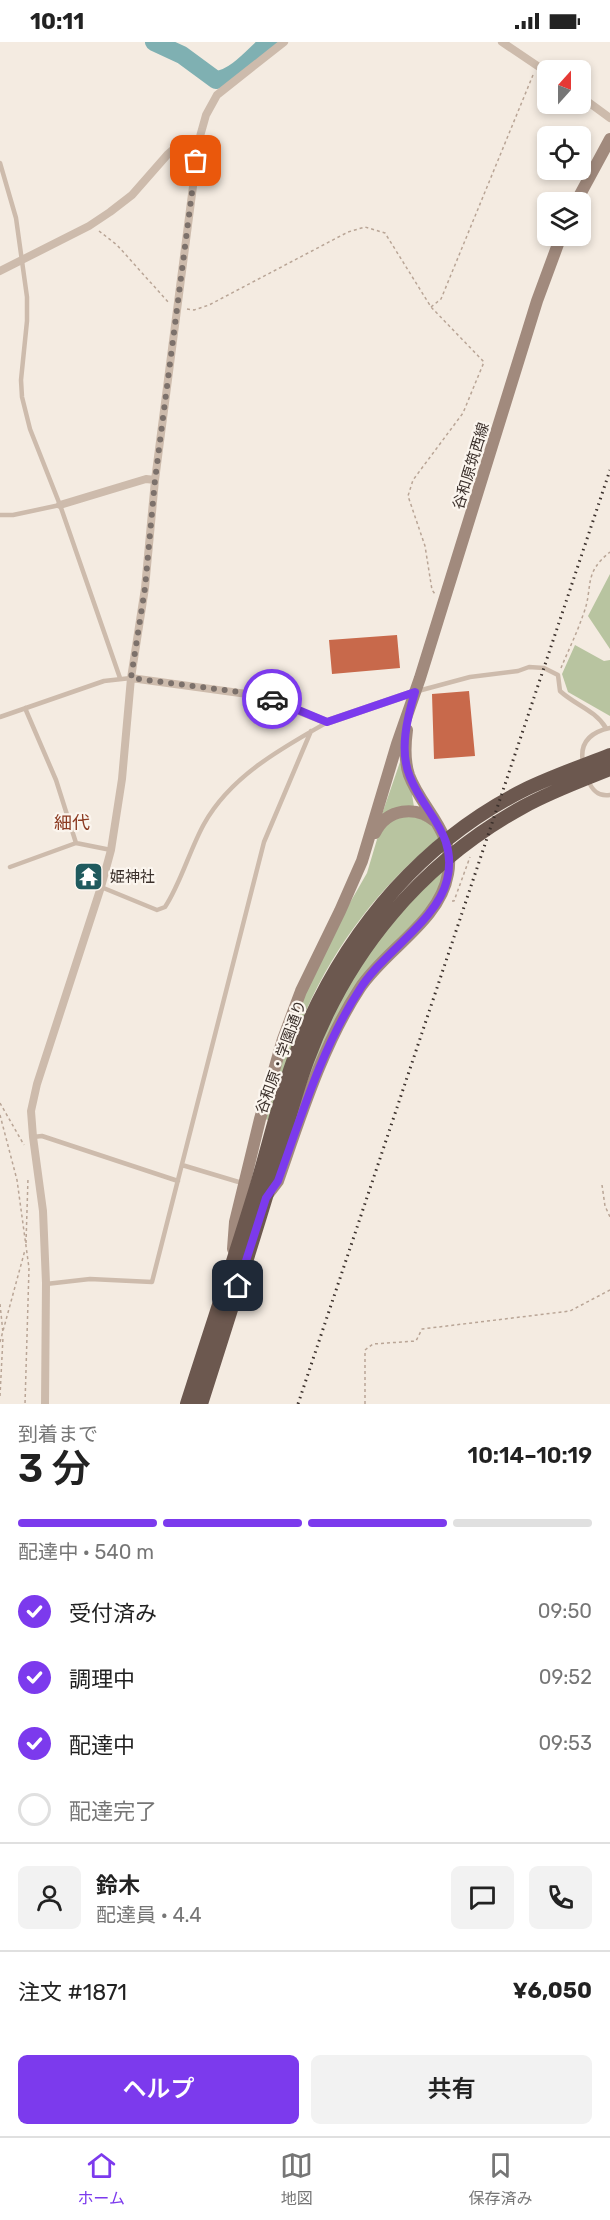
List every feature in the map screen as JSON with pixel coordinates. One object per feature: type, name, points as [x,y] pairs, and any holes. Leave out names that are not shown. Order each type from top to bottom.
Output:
[{"type":"highway","name":"谷和原・学園通り","points":[[187,1404],[233,1259],[250,1186],[306,1029],[332,973],[405,897],[462,846],[523,807],[592,769],[610,755]]},
{"type":"highway","name":"谷和原・学園通り","points":[[592,769],[610,769]]},
{"type":"highway","name":"谷和原・学園通り","points":[[201,1404],[307,1062],[359,943]]},
{"type":"main road","points":[[581,192],[610,139]]},
{"type":"main road","name":"谷和原筑西線","points":[[411,705],[537,301],[557,246]]},
{"type":"main road","points":[[266,1198],[278,1181],[337,1028],[352,1002],[372,972],[418,926],[442,896],[449,870],[449,852],[439,825],[414,784],[405,758],[411,705]]},
{"type":"main road","points":[[362,861],[411,705]]},
{"type":"main road","points":[[250,1186],[283,1039],[301,991],[381,823],[391,814],[405,811],[416,812],[439,825]]},
{"type":"street","points":[[45,1404],[44,1211],[31,1111],[37,1084],[111,850],[122,779],[131,678],[145,588],[155,480],[199,140],[206,115],[217,95],[284,42]]},
{"type":"street","points":[[502,42],[537,66]]},
{"type":"street","points":[[591,104],[610,118]]},
{"type":"street","points":[[0,271],[89,226],[132,195],[176,147],[199,140]]},
{"type":"street","points":[[60,505],[147,478],[155,480]]},
{"type":"street","points":[[131,678],[261,696],[327,722],[415,692]]},
{"type":"lane","points":[[0,163],[16,218],[27,297],[21,380],[22,397],[30,429],[60,505],[120,678]]},
{"type":"lane","points":[[0,515],[13,515],[60,505]]},
{"type":"lane","points":[[415,692],[448,682],[529,667],[544,668],[558,675],[560,691],[593,712],[608,728],[595,732],[586,740],[582,755],[591,786],[600,794],[610,795]]},
{"type":"lane","points":[[0,717],[104,681],[131,678]]},
{"type":"lane","points":[[25,708],[56,780],[76,843]]},
{"type":"lane","points":[[101,887],[157,910],[165,907],[204,823],[222,796],[259,765],[327,722]]},
{"type":"lane","points":[[46,1284],[90,1279],[152,1282],[264,842],[311,731]]},
{"type":"lane","points":[[10,867],[76,843],[111,850]]},
{"type":"lane","points":[[33,1137],[42,1136],[178,1181]]},
{"type":"lane","points":[[182,1165],[250,1186]]},
{"type":"path","points":[[431,308],[441,299],[537,66]]},
{"type":"path","points":[[89,226],[107,236],[117,245],[171,304],[195,310],[209,305],[348,232],[365,227],[385,233],[431,308],[484,362],[463,412],[413,480],[408,496],[425,546],[432,590],[443,604]]},
{"type":"path","points":[[558,675],[585,613],[591,574],[597,564],[610,552]]},
{"type":"path","points":[[454,901],[470,857]]},
{"type":"path","points":[[0,1103],[24,1146]]},
{"type":"path","points":[[0,1115],[17,1180],[30,1268],[26,1404]]},
{"type":"path","points":[[0,1342],[26,1247],[29,1215],[28,1174]]},
{"type":"path","points":[[602,1185],[605,1206],[610,1217]]},
{"type":"path","points":[[365,1404],[365,1350],[373,1344],[416,1341],[422,1329],[570,1311],[610,1290]]},
{"type":"path","points":[[0,1304],[3,1334],[0,1396]]},
{"type":"green space","points":[[610,574],[610,649],[588,616]]},
{"type":"green space","points":[[575,645],[604,661],[610,660],[610,716],[568,692],[562,674]]},
{"type":"green space","points":[[400,762],[411,788],[414,807],[381,817]]},
{"type":"green space","points":[[409,814],[432,824],[440,837],[399,874],[380,895],[362,916],[331,962],[306,1011],[268,1120],[265,1119],[278,1068],[313,973],[367,873],[378,836],[388,821]]},
{"type":"green space","points":[[445,868],[435,900],[359,983],[293,1127],[314,1058],[348,982],[399,913]]},
{"type":"building","points":[[397,635],[400,668],[332,674],[329,640]]},
{"type":"building","points":[[469,691],[475,756],[434,759],[432,694]]},
{"type":"waterway","points":[[154,42],[182,55],[216,80],[238,71],[269,42]]},
{"type":"railway","points":[[298,1404],[610,470]]},
{"type":"way so far","points":[[196,161],[155,480],[145,588],[131,678],[247,693],[272,699]]},
{"type":"place","name":"姫神社","points":[[89,877]]},
{"type":"district","name":"細代","points":[[72,823]]},
{"type":"route","points":[[238,1286],[266,1198],[278,1181],[337,1028],[360,987],[396,946],[428,915],[442,896],[449,870],[449,847],[443,831],[410,777],[405,758],[407,727],[415,692],[327,722],[272,699]]}]
